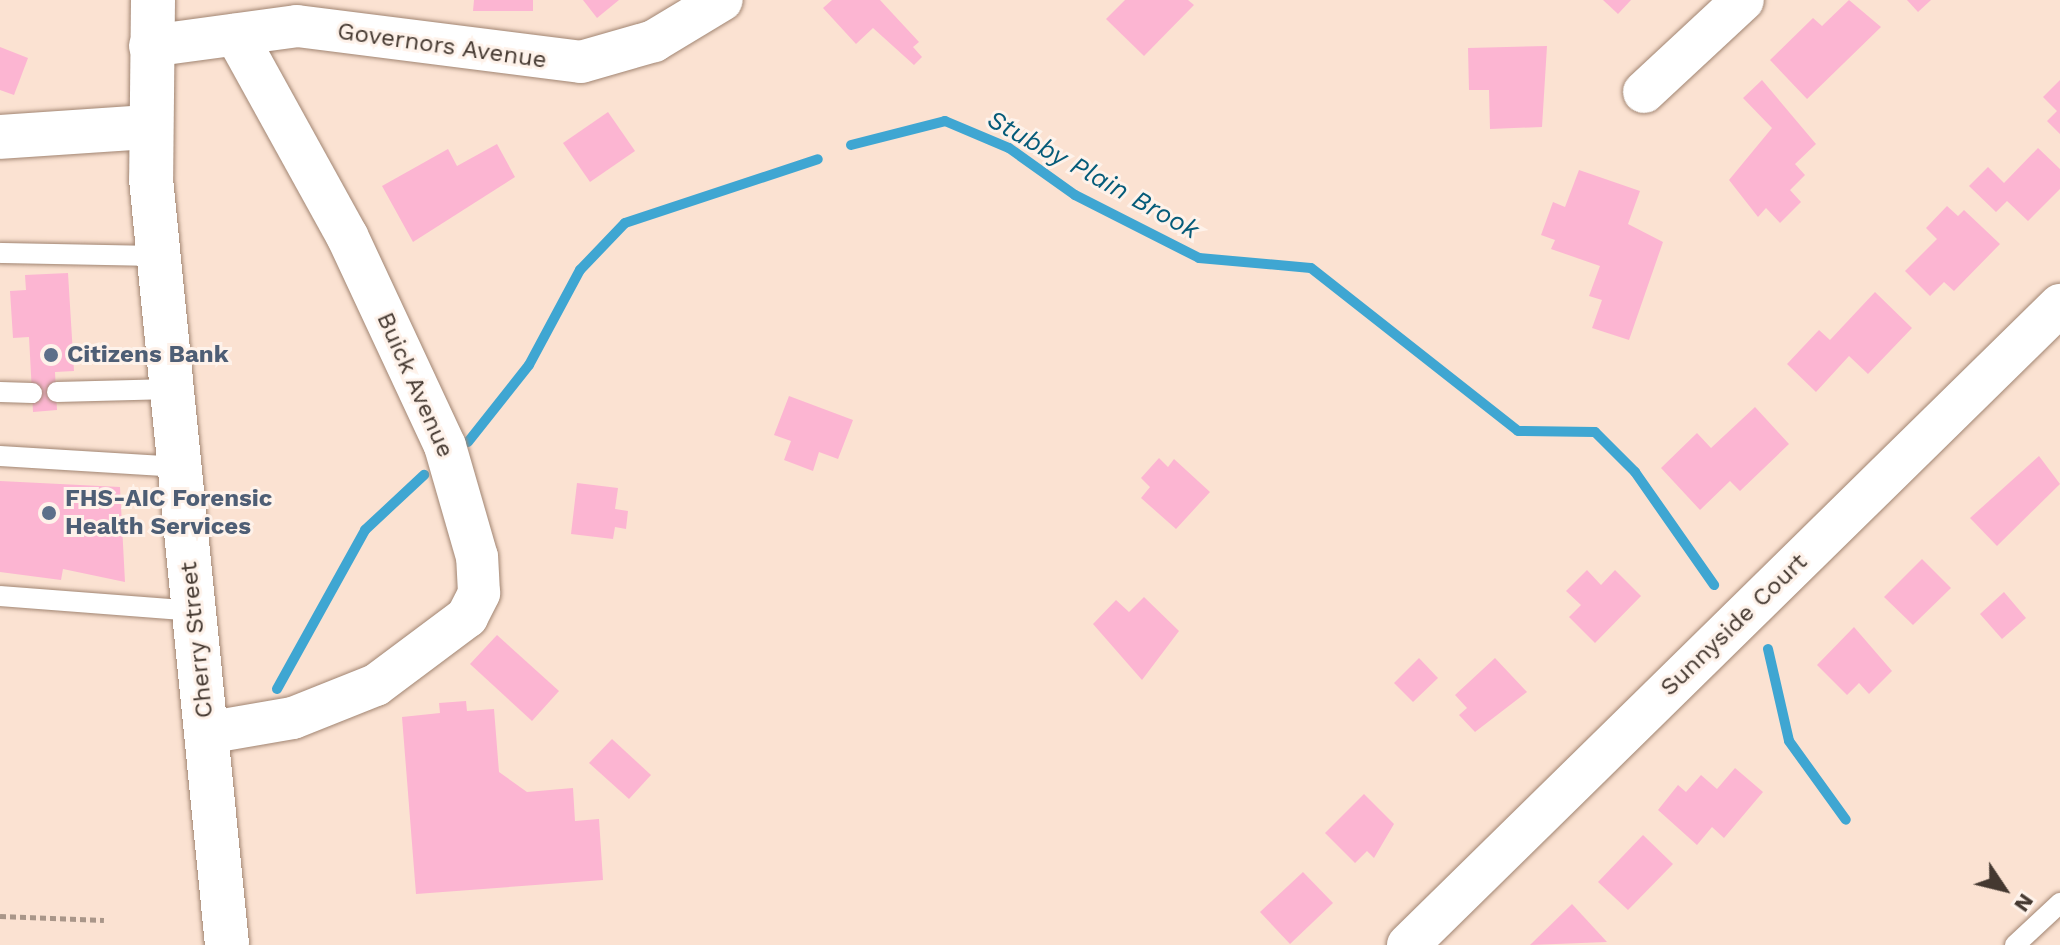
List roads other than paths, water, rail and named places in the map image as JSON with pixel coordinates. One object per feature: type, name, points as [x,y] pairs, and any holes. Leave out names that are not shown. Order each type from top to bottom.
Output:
[{"type":"main road","name":"Cherry Street","points":[[153,0],[148,127],[227,945]]},
{"type":"main road","points":[[0,137],[148,127]]},
{"type":"street","name":"Governors Avenue","points":[[150,46],[297,26],[581,62],[654,41],[722,0]]},
{"type":"street","points":[[1644,92],[1743,0]]},
{"type":"street","name":"Buick Avenue","points":[[206,733],[293,718],[376,685],[467,617],[479,593],[477,557],[445,446],[347,236],[236,35]]},
{"type":"street","name":"Sunnyside Court","points":[[1408,945],[2060,305]]},
{"type":"lane","points":[[0,253],[159,256]]},
{"type":"lane","points":[[57,392],[172,389]]},
{"type":"lane","points":[[0,392],[32,393]]},
{"type":"lane","points":[[0,456],[180,467]]},
{"type":"lane","points":[[0,596],[195,611]]},
{"type":"lane","points":[[2015,945],[2060,903]]},
{"type":"waterway","name":"Stubby Plain Brook","points":[[851,145],[945,121],[1009,148],[1075,195],[1199,258],[1311,268],[1518,431],[1595,432],[1635,472],[1714,585]]},
{"type":"waterway","name":"Stubby Plain Brook","points":[[468,442],[529,365],[580,270],[625,223],[818,159]]},
{"type":"waterway","name":"Stubby Plain Brook","points":[[277,689],[365,530],[424,475]]},
{"type":"waterway","name":"Stubby Plain Brook","points":[[1768,649],[1789,741],[1846,820]]},
{"type":"place","name":"Citizens Bank","points":[[51,355]]},
{"type":"place","name":"FHS-AIC Forensic Health Services","points":[[49,513]]}]
